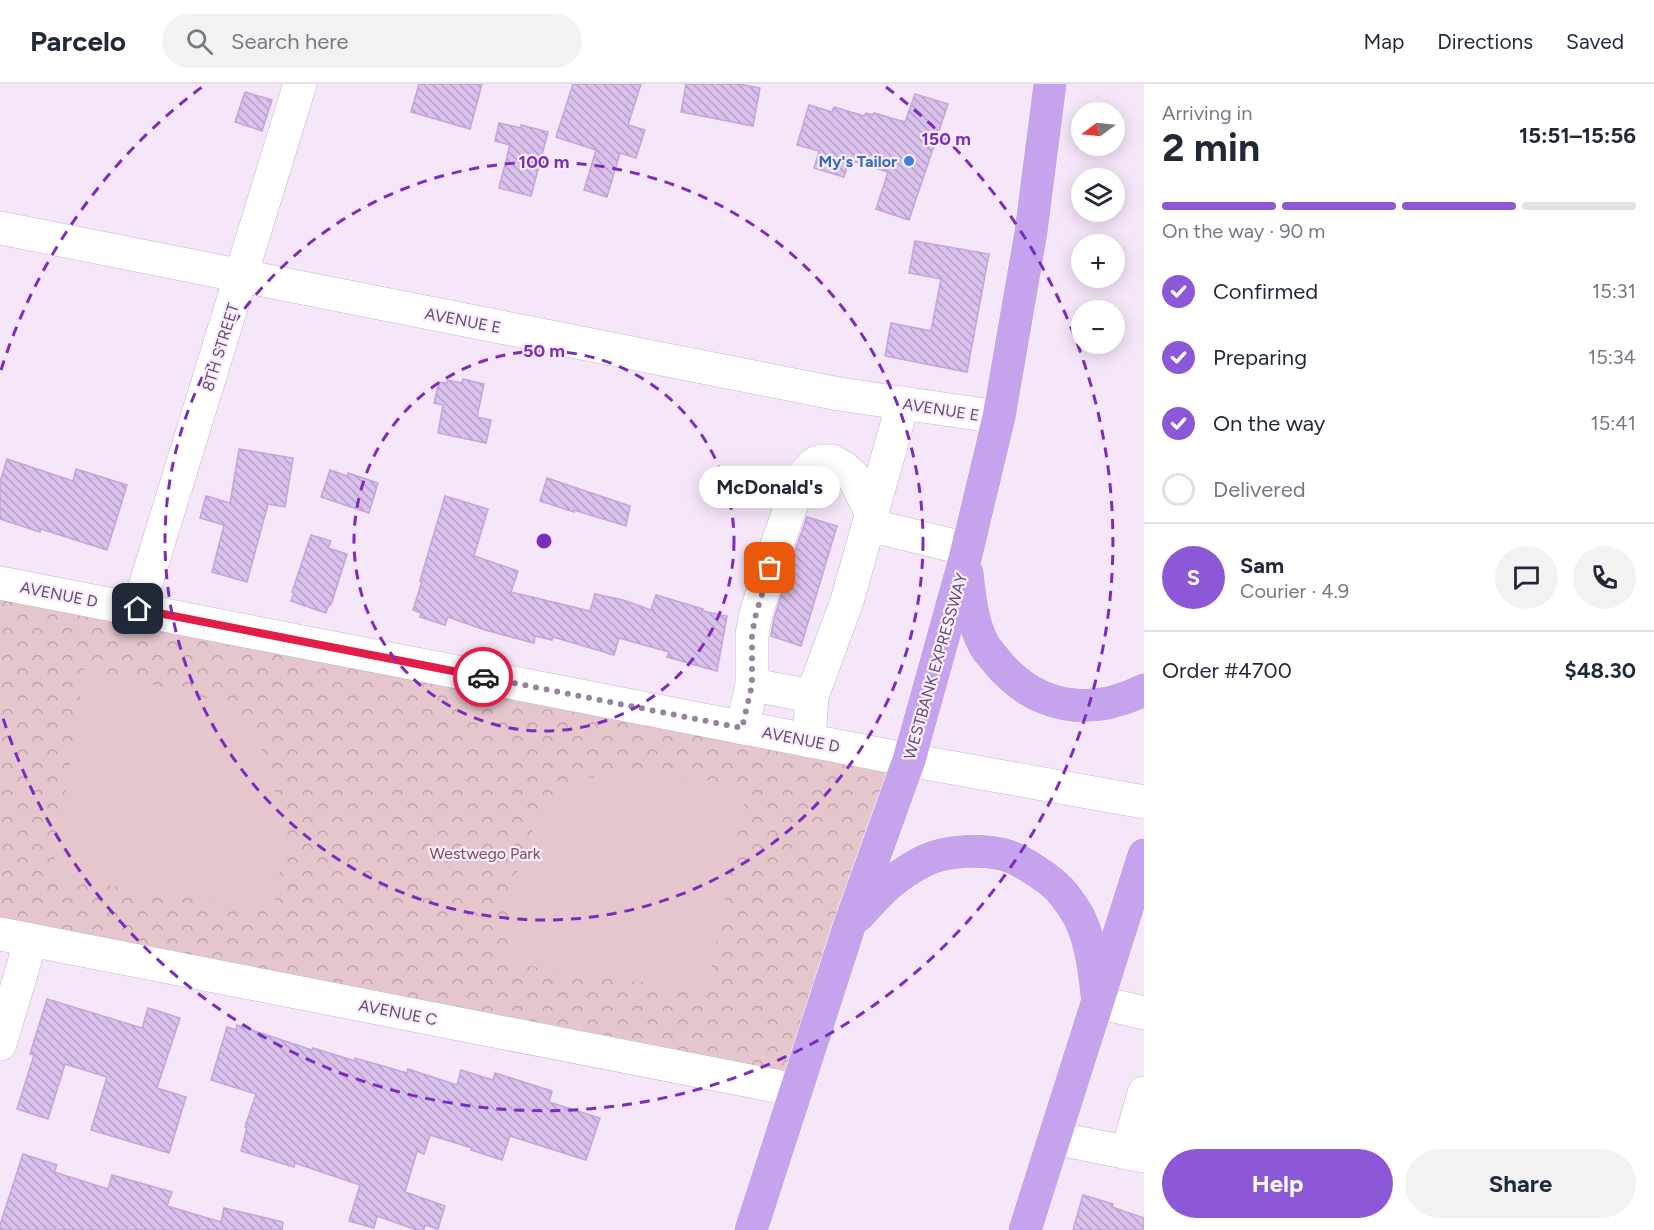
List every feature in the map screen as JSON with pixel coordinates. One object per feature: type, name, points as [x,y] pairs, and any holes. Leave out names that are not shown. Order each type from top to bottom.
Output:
[{"type":"highway","name":"WESTBANK EXPRESSWAY","points":[[751,1230],[849,927],[909,760],[966,554],[999,417],[1031,232],[1050,84]]},
{"type":"highway","points":[[966,554],[972,612],[984,645],[1010,677],[1031,692],[1059,703],[1090,706],[1115,701],[1144,690]]},
{"type":"highway","points":[[849,927],[886,885],[927,860],[952,853],[980,852],[1006,856],[1032,869],[1059,889],[1080,919],[1092,956],[1098,1002]]},
{"type":"highway","points":[[1025,1230],[1144,855]]},
{"type":"street","name":"8TH STREET","points":[[138,609],[300,84]]},
{"type":"street","name":"AVENUE E","points":[[0,228],[827,391],[999,417]]},
{"type":"street","points":[[809,741],[812,696],[847,601],[903,403]]},
{"type":"street","points":[[742,728],[752,685],[752,634],[756,614],[801,478],[820,461],[832,461],[847,455],[865,454],[886,465]]},
{"type":"street","points":[[832,461],[853,476],[864,495],[871,520]]},
{"type":"street","points":[[871,520],[966,554]]},
{"type":"street","name":"AVENUE D","points":[[0,583],[809,741],[1144,802]]},
{"type":"street","points":[[752,685],[812,696]]},
{"type":"street","name":"AVENUE C","points":[[0,934],[796,1089]]},
{"type":"street","points":[[0,1044],[32,940]]},
{"type":"street","points":[[1098,1002],[1144,1013]]},
{"type":"street","points":[[1055,1138],[1136,1154],[1144,1093]]},
{"type":"green space","name":"Westwego Park","points":[[0,583],[909,760],[796,1090],[0,934]]},
{"type":"green space","points":[[85,667],[213,700],[261,747],[286,829],[273,912],[52,876]]},
{"type":"green space","points":[[627,767],[747,787],[707,991],[510,963],[508,901],[530,834],[570,784]]},
{"type":"building","points":[[419,84],[482,84],[470,129],[411,112]]},
{"type":"building","points":[[573,84],[641,84],[628,125],[645,130],[636,158],[620,153],[607,197],[584,190],[596,150],[556,137]]},
{"type":"building","points":[[686,84],[739,84],[760,88],[753,126],[681,112]]},
{"type":"building","points":[[245,92],[272,100],[262,131],[235,122]]},
{"type":"building","points":[[915,94],[948,104],[909,220],[876,209],[888,172],[849,160],[844,177],[814,168],[819,151],[797,145],[809,105],[832,112],[834,107],[864,116],[866,113],[873,115],[874,113],[905,122]]},
{"type":"building","points":[[499,123],[521,128],[521,125],[548,132],[531,196],[499,188],[510,145],[495,141]]},
{"type":"building","points":[[915,241],[989,254],[967,372],[885,356],[891,323],[931,331],[941,279],[909,273]]},
{"type":"building","points":[[463,379],[484,384],[477,417],[491,420],[486,443],[438,433],[443,405],[434,403],[439,382],[447,383],[448,380],[462,383]]},
{"type":"building","points":[[239,449],[293,458],[285,507],[268,504],[247,582],[212,572],[224,525],[200,518],[206,496],[230,503]]},
{"type":"building","points":[[7,459],[73,481],[76,469],[127,485],[107,550],[41,529],[40,532],[0,519],[0,482]]},
{"type":"building","points":[[330,470],[347,476],[348,473],[378,483],[369,513],[321,497]]},
{"type":"building","points":[[547,478],[630,506],[626,526],[540,501]]},
{"type":"building","points":[[445,496],[488,509],[474,556],[518,571],[511,592],[590,611],[595,594],[623,600],[651,610],[656,595],[703,609],[702,611],[727,616],[717,671],[667,657],[669,652],[619,638],[614,655],[553,637],[552,640],[535,636],[534,643],[448,617],[445,625],[420,617],[421,613],[413,610]]},
{"type":"building","points":[[807,517],[837,526],[801,646],[771,636],[774,619]]},
{"type":"building","points":[[311,535],[331,541],[328,548],[347,554],[331,605],[329,604],[326,613],[291,601]]},
{"type":"building","points":[[47,999],[142,1028],[148,1008],[180,1018],[157,1088],[186,1097],[169,1153],[91,1130],[107,1077],[65,1064],[48,1119],[17,1109],[34,1055],[30,1054]]},
{"type":"building","points":[[237,1025],[312,1050],[313,1048],[355,1061],[355,1058],[407,1073],[408,1069],[457,1085],[461,1070],[493,1080],[495,1073],[552,1091],[549,1102],[600,1118],[586,1160],[510,1136],[502,1160],[430,1135],[424,1154],[417,1151],[405,1192],[445,1206],[438,1229],[425,1225],[424,1230],[417,1230],[377,1216],[374,1228],[349,1221],[360,1185],[295,1163],[294,1167],[241,1151],[247,1127],[245,1127],[256,1094],[211,1080],[227,1027],[236,1030]]},
{"type":"building","points":[[23,1154],[57,1165],[54,1172],[108,1189],[112,1175],[172,1192],[167,1206],[221,1222],[224,1208],[283,1222],[282,1230],[0,1230]]},
{"type":"building","points":[[1083,1195],[1113,1204],[1112,1207],[1144,1218],[1144,1230],[1073,1230]]},
{"type":"way so far","points":[[483,677],[742,728],[752,685],[752,634],[770,568]]},
{"type":"place","name":"My's Tailor","points":[[909,161]]},
{"type":"place","name":"McDonald's","points":[[770,568]]},
{"type":"route","points":[[138,609],[483,677]]}]
